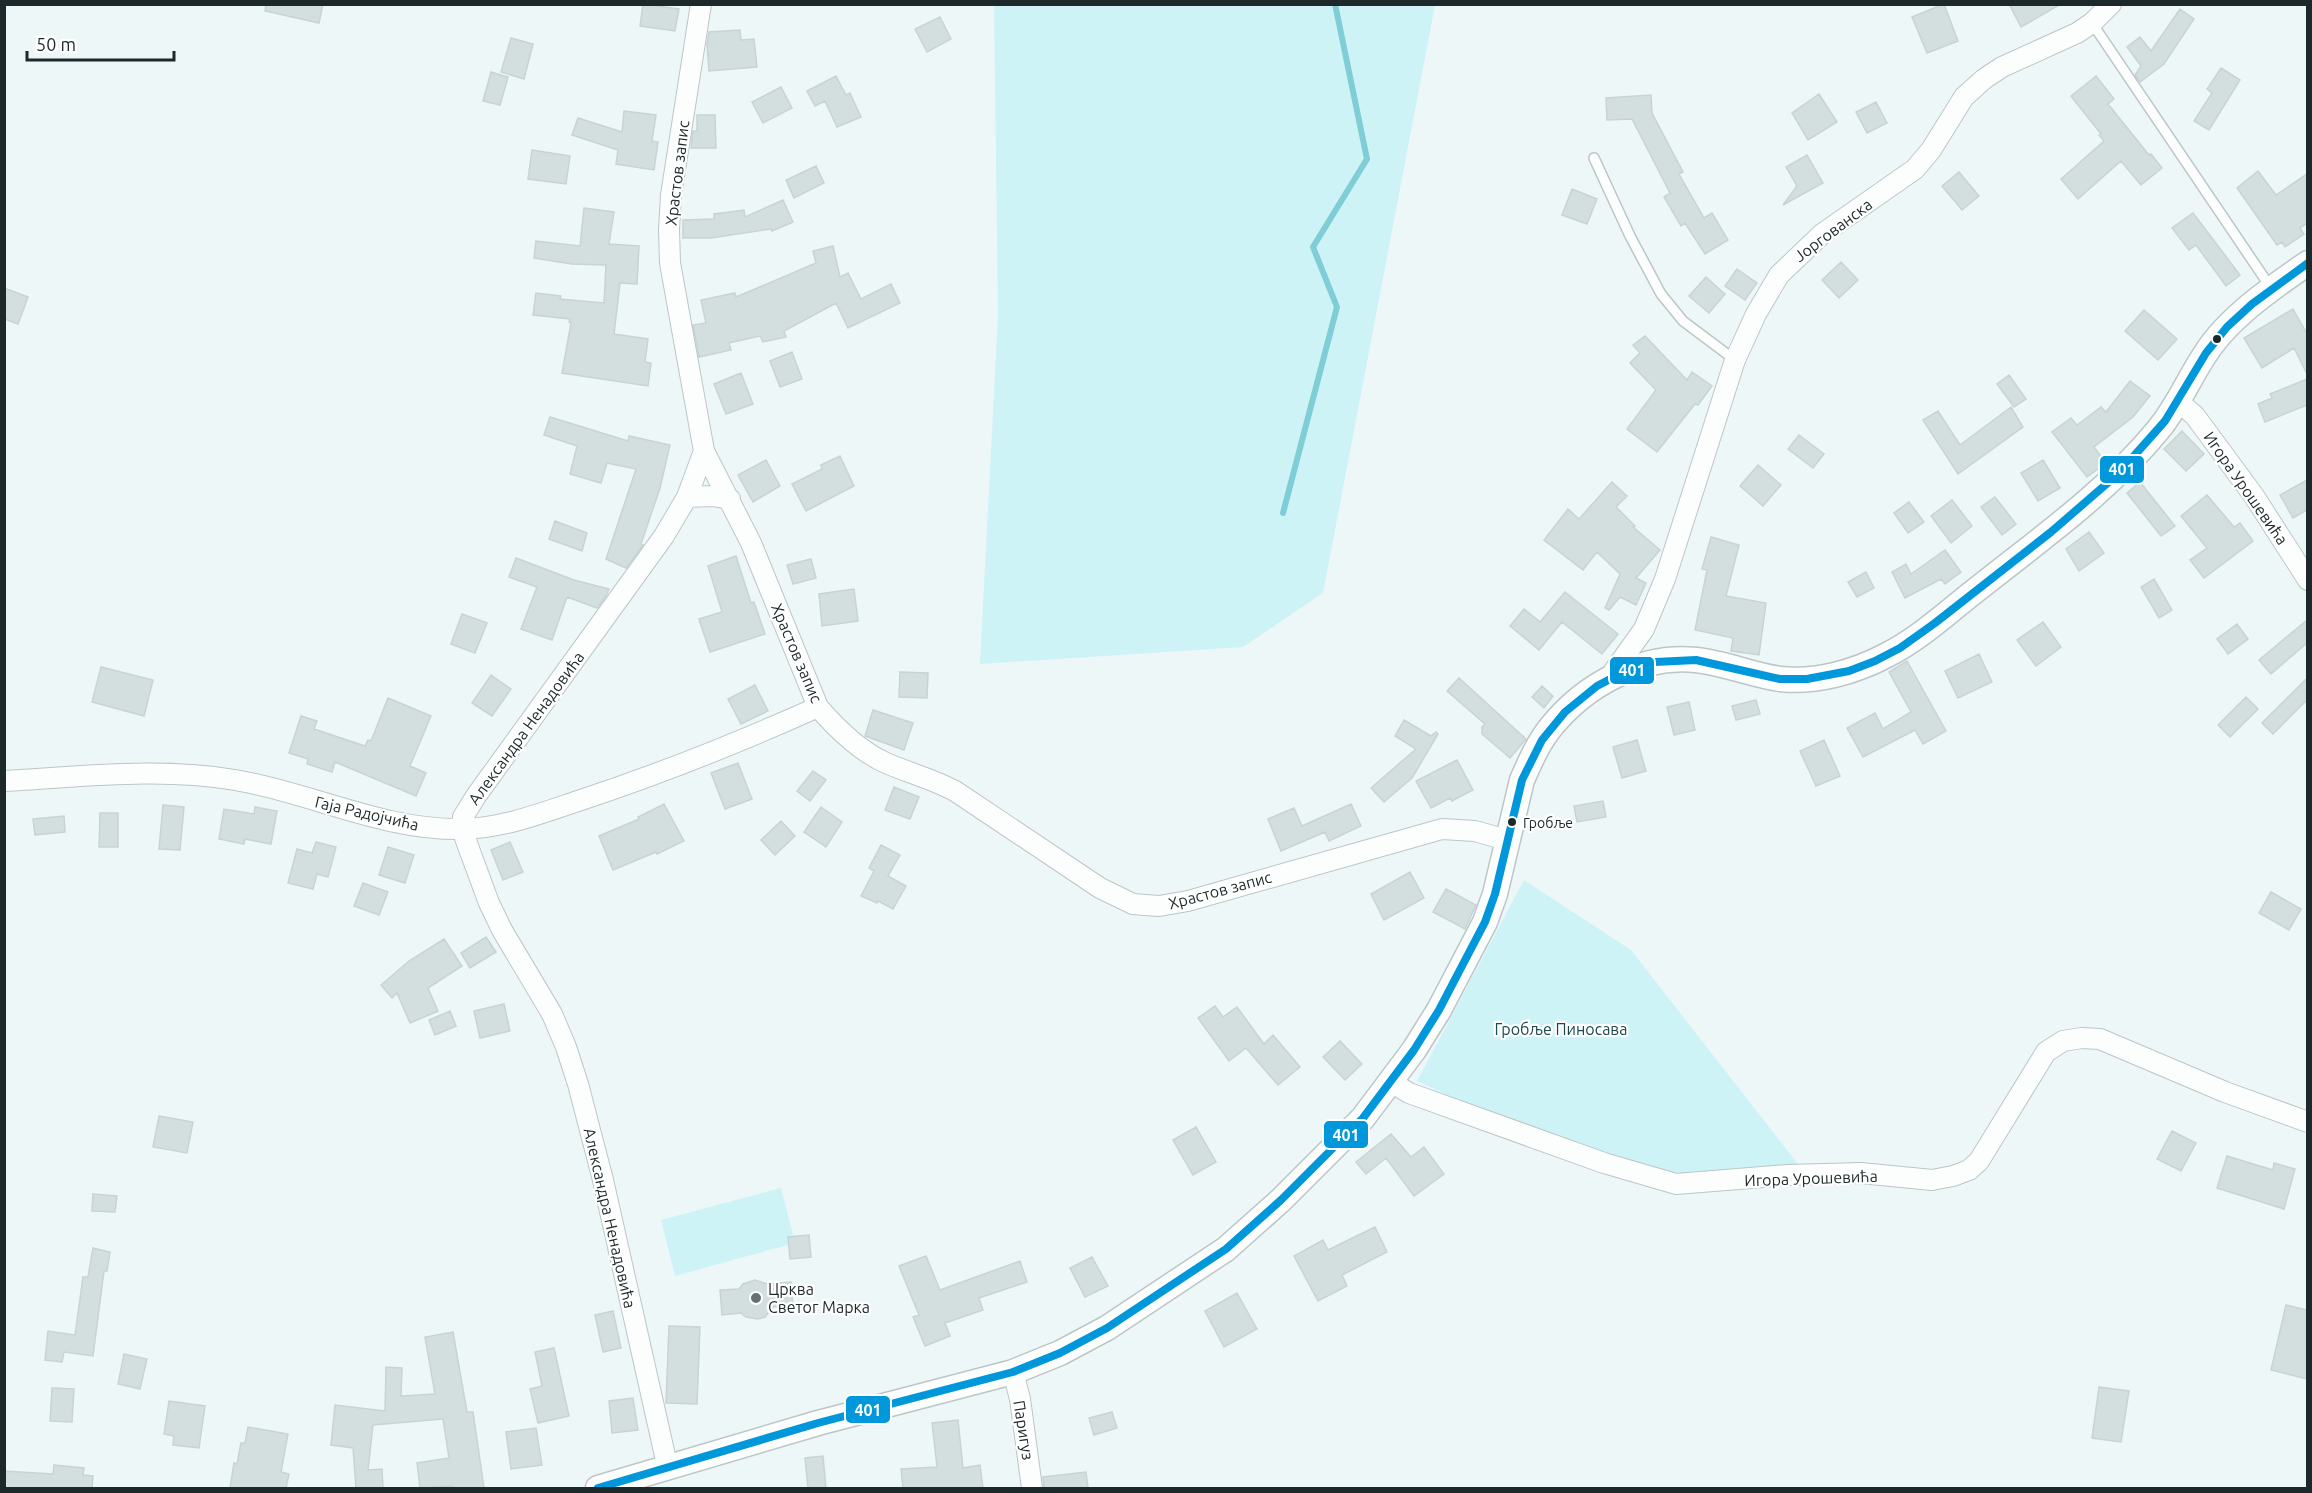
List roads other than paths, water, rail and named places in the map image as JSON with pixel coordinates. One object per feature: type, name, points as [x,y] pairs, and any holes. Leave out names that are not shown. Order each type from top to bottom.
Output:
[{"type":"street","name":"Храстов запис","points":[[701,4],[671,195],[669,230],[670,263],[704,451],[751,543],[818,707],[832,723],[854,743],[872,755],[955,791],[1100,888],[1133,904],[1159,906],[1188,901],[1442,829],[1475,831],[1507,840]]},
{"type":"street","name":"Јоргованска","points":[[1612,678],[1614,670],[1644,629],[1654,609],[1735,360],[1756,314],[1779,275],[1822,234],[1915,169],[1931,150],[1964,97],[1972,90],[2002,67],[2077,33],[2092,23],[2112,4]]},
{"type":"street","points":[[597,1488],[668,1469],[818,1423],[1012,1372],[1060,1353],[1107,1328],[1226,1249],[1281,1200],[1363,1118],[1391,1082],[1439,1010],[1485,922],[1495,894],[1522,780],[1534,752],[1551,727],[1571,707],[1612,678],[1638,666],[1657,661],[1698,660],[1780,679],[1804,680],[1841,674],[1887,655],[1939,621],[2094,496],[2130,462],[2178,402],[2214,342],[2271,288],[2307,263]]},
{"type":"street","name":"Игора Урошевића","points":[[2178,402],[2195,416],[2254,496],[2307,580]]},
{"type":"street","name":"Александра Ненадовића","points":[[668,1469],[603,1180],[578,1084],[552,1014],[502,930],[489,903],[463,829],[463,817],[664,536],[687,497],[704,451]]},
{"type":"street","points":[[687,497],[730,498]]},
{"type":"street","name":"Гаја Радојчића","points":[[4,782],[118,774],[191,774],[236,780],[390,822],[436,828],[463,829],[496,826],[609,791],[728,747],[818,707]]},
{"type":"street","name":"Игора Урошевића","points":[[1391,1082],[1409,1093],[1564,1149],[1676,1184],[1861,1173],[1932,1180],[1953,1176],[1969,1170],[1989,1149],[2046,1052],[2063,1041],[2082,1038],[2100,1039],[2225,1092],[2307,1122]]},
{"type":"street","name":"Паригуз","points":[[1012,1372],[1020,1400],[1032,1488]]},
{"type":"lane","points":[[2092,23],[2271,288]]},
{"type":"lane","points":[[1594,158],[1630,236],[1661,294],[1683,321],[1735,360]]},
{"type":"waterway","points":[[1283,513],[1337,307],[1313,247],[1367,159],[1335,4]]},
{"type":"place","name":"Гробље","points":[[1512,822]]},
{"type":"place","name":"Црква Светог Марка","points":[[756,1298]]},
{"type":"park label","name":"Гробље Пиносава","points":[[1561,1029]]}]
